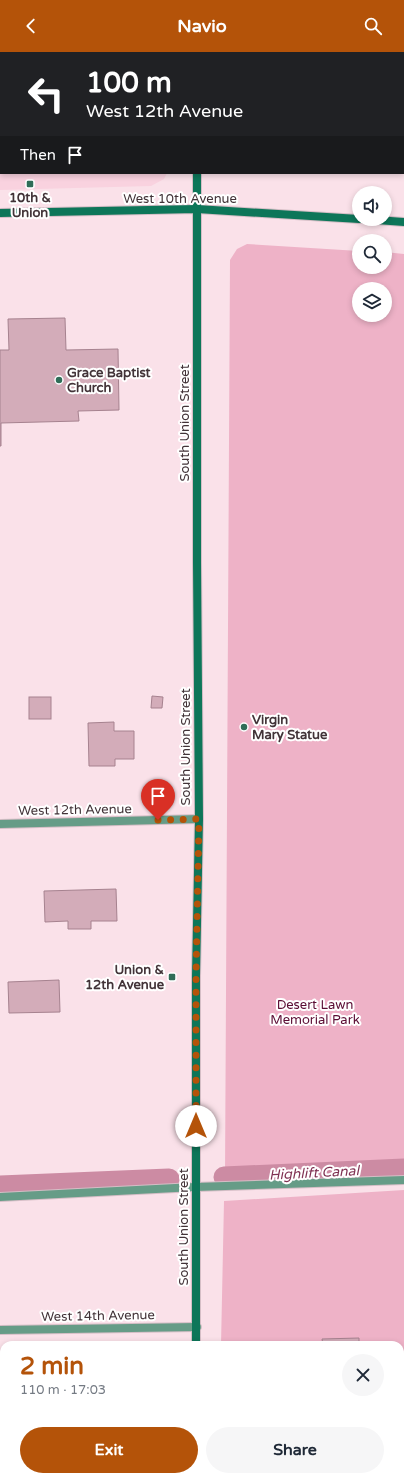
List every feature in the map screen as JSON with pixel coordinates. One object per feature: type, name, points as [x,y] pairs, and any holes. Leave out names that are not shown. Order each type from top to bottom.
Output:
[{"type":"main road","name":"South Union Street","points":[[196,1341],[196,976],[199,819],[197,570],[197,174]]},
{"type":"main road","name":"West 10th Avenue","points":[[0,213],[197,209],[352,219]]},
{"type":"main road","points":[[392,221],[404,222]]},
{"type":"street","name":"West 12th Avenue","points":[[0,824],[199,819]]},
{"type":"street","points":[[0,1197],[195,1187],[404,1180]]},
{"type":"street","name":"West 14th Avenue","points":[[0,1330],[196,1327]]},
{"type":"shaded area","points":[[0,174],[166,174],[164,179],[151,186],[0,190]]},
{"type":"green space","name":"Desert Lawn Memorial Park","points":[[247,244],[352,251],[352,274],[392,274],[392,253],[404,254],[404,1171],[225,1178],[230,260],[237,249]]},
{"type":"green space","points":[[404,1190],[404,1341],[221,1341],[224,1201]]},
{"type":"building","name":"Grace Baptist Church","points":[[65,318],[66,350],[118,349],[119,410],[78,411],[79,421],[1,423],[0,446],[0,350],[9,350],[8,319]]},
{"type":"building","points":[[152,696],[163,697],[162,708],[151,708]]},
{"type":"building","points":[[29,697],[51,697],[51,719],[29,719]]},
{"type":"building","points":[[114,722],[114,731],[134,731],[134,759],[115,759],[115,766],[89,766],[88,723]]},
{"type":"building","points":[[116,889],[117,921],[91,921],[91,929],[68,929],[68,921],[45,922],[44,891]]},
{"type":"building","points":[[59,980],[60,1012],[9,1013],[8,982]]},
{"type":"building","points":[[359,1338],[359,1341],[322,1341],[322,1339]]},
{"type":"waterway","name":"Highlift Canal","points":[[224,1177],[404,1169]]},
{"type":"waterway","name":"Highlift Canal","points":[[0,1186],[169,1179]]},
{"type":"place","name":"10th & Union","points":[[30,184]]},
{"type":"place","name":"Grace Baptist Church","points":[[59,380]]},
{"type":"place","name":"Virgin Mary Statue","points":[[244,727]]},
{"type":"place","name":"Union & 12th Avenue","points":[[172,977]]},
{"type":"route","points":[[158,820],[199,819],[196,976],[196,1126]]}]
